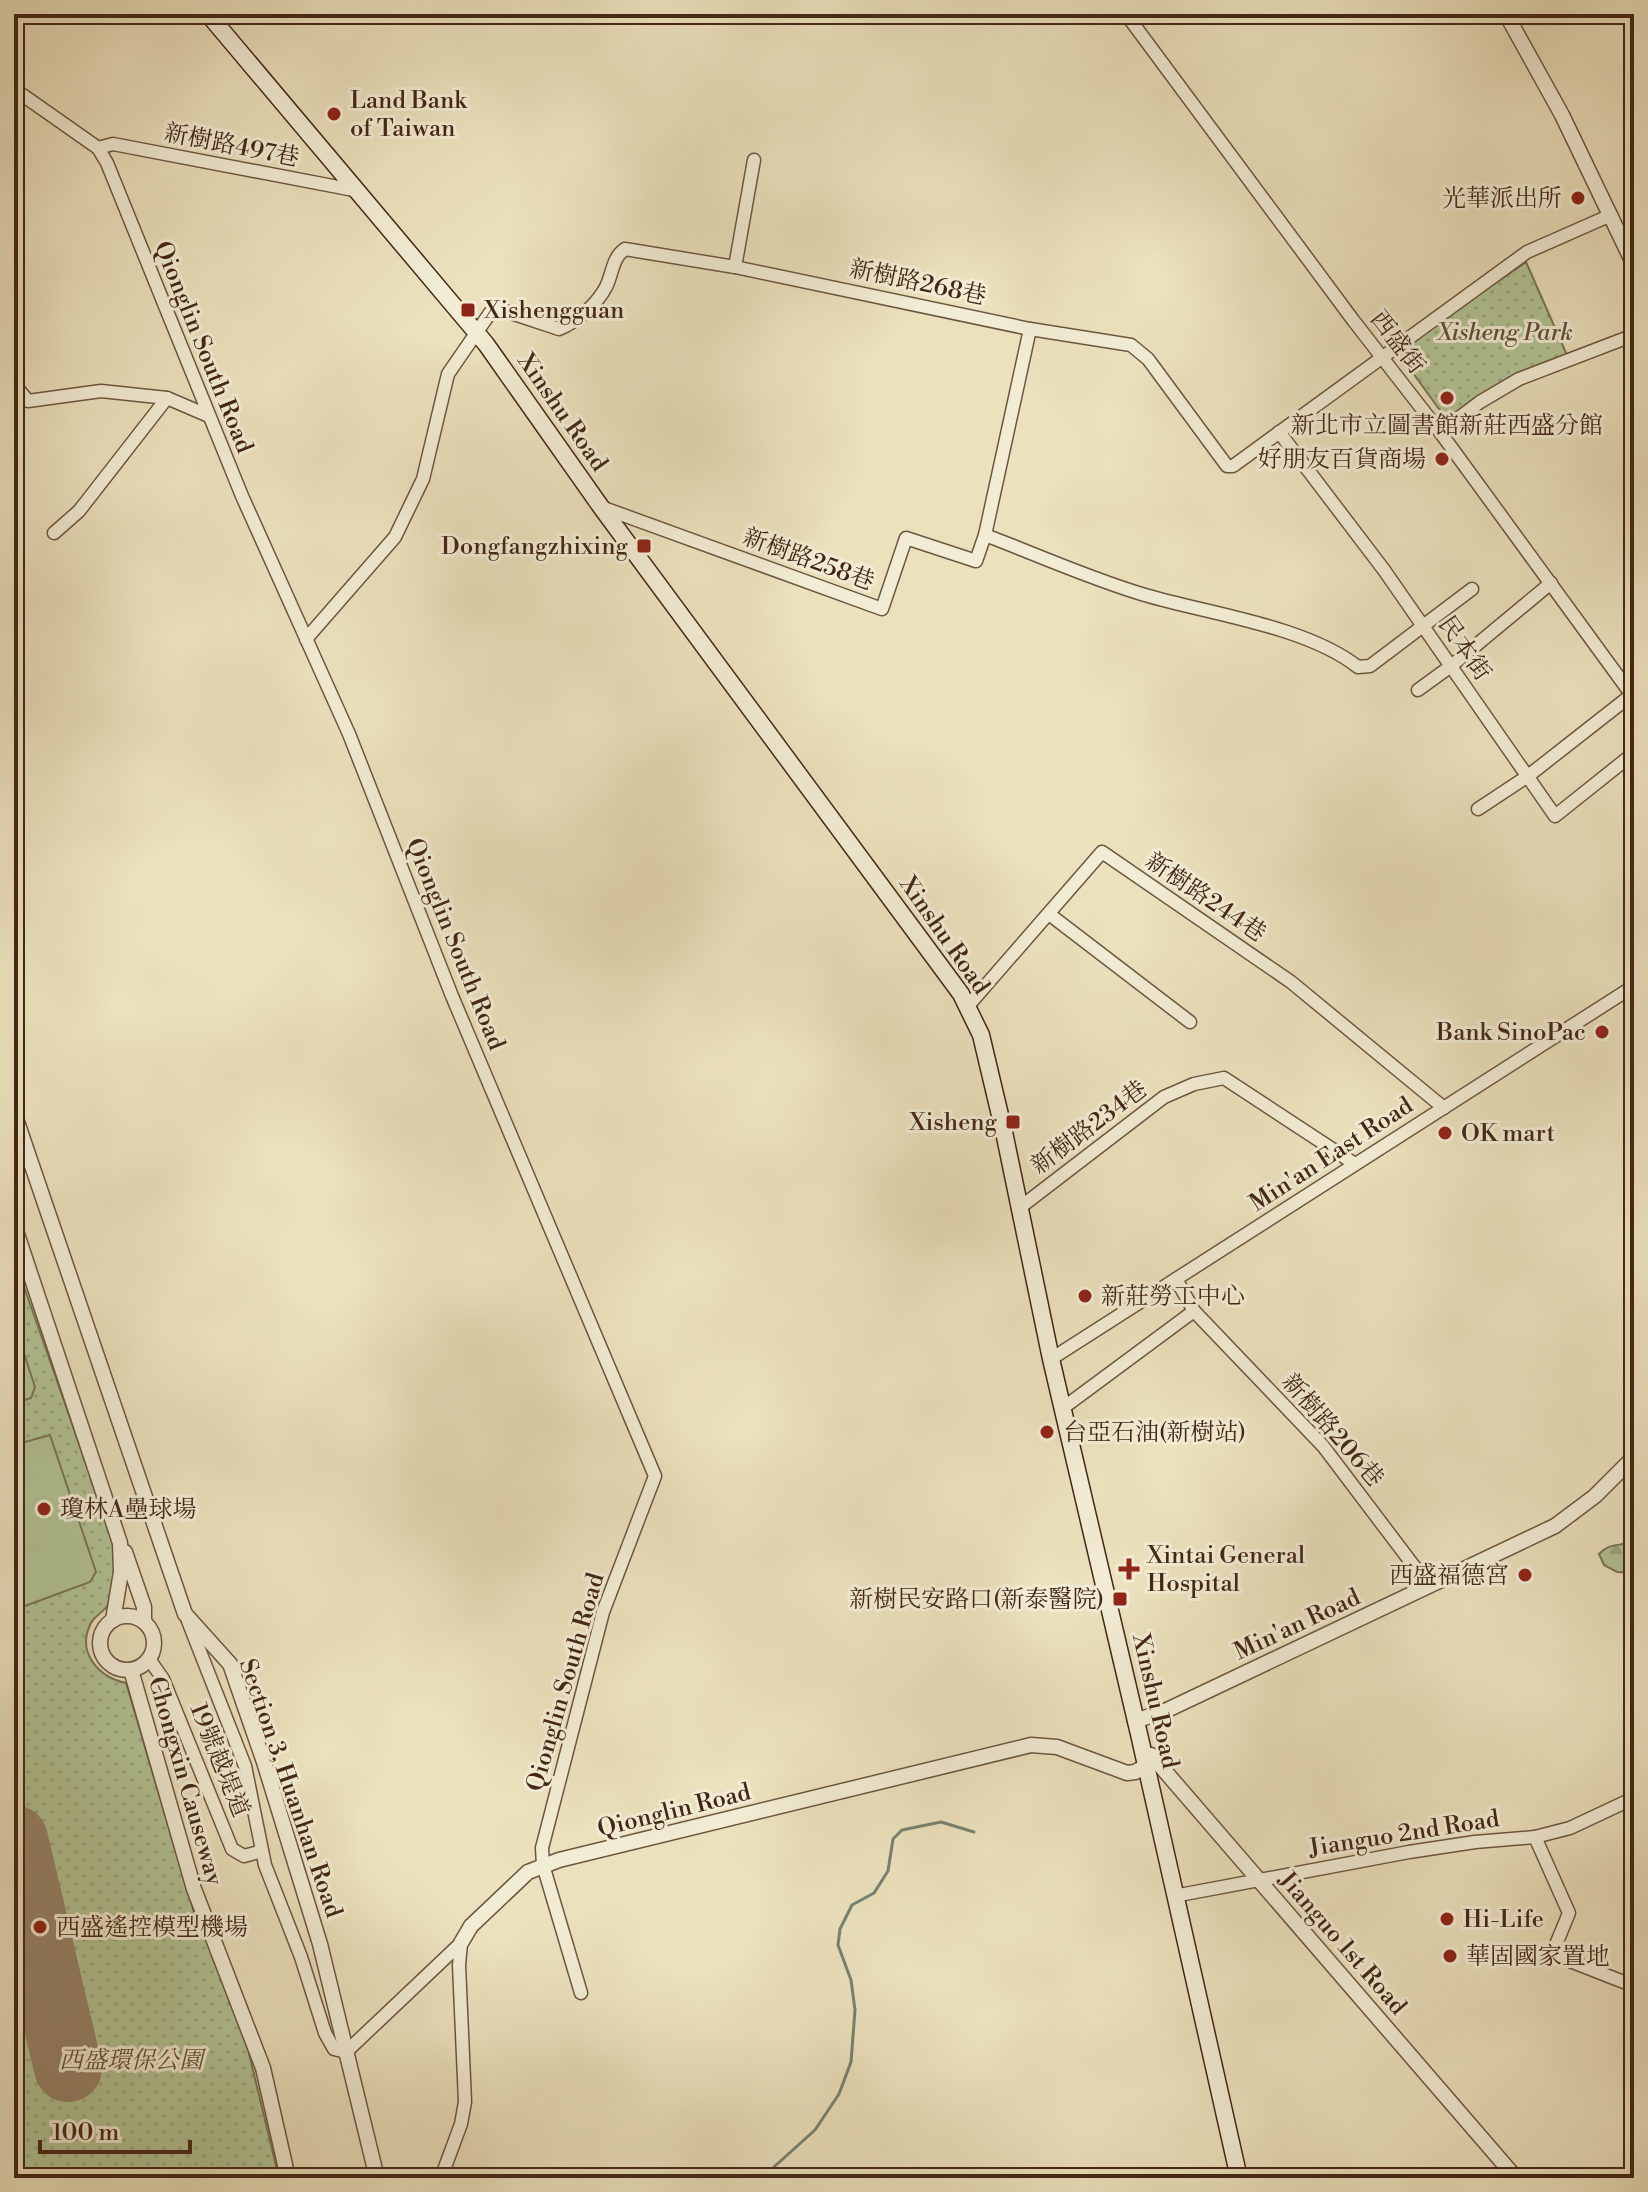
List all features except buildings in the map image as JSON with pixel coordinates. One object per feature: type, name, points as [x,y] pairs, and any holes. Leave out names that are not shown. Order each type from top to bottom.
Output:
[{"type":"main road","name":"Xinshu Road","points":[[208,14],[475,332],[601,507],[926,943],[961,994],[981,1035],[1051,1359],[1137,1728],[1151,1764],[1174,1896],[1239,2178]]},
{"type":"street","name":"西盛街","points":[[1126,14],[1633,695]]},
{"type":"street","points":[[1506,14],[1562,115],[1634,265]]},
{"type":"street","name":"Qionglin South Road","points":[[14,89],[98,148],[107,163],[209,416],[349,734],[528,1177],[655,1476],[603,1612],[542,1848],[543,1865]]},
{"type":"street","name":"新樹路497巷","points":[[98,148],[113,144],[359,191]]},
{"type":"street","points":[[735,267],[754,160]]},
{"type":"street","points":[[1279,432],[1527,252],[1611,215]]},
{"type":"street","name":"新樹路268巷","points":[[475,332],[490,313],[499,309],[559,329],[570,324],[605,289],[617,255],[625,249],[735,267],[1030,329],[1131,345],[1148,359],[1227,466],[1233,466],[1279,432]]},
{"type":"street","points":[[1030,329],[985,535],[1143,594],[1289,633],[1346,658],[1358,667],[1370,666],[1472,589]]},
{"type":"street","points":[[306,639],[395,537],[423,479],[448,374],[475,332]]},
{"type":"street","points":[[1440,432],[1480,402],[1519,379],[1634,335]]},
{"type":"street","points":[[14,384],[28,401],[101,391],[167,398],[209,416]]},
{"type":"street","points":[[54,533],[79,511],[167,398]]},
{"type":"street","name":"民本街","points":[[1279,432],[1423,627],[1555,816],[1634,753]]},
{"type":"street","name":"新樹路258巷","points":[[601,507],[882,609],[906,538],[976,561],[985,535]]},
{"type":"street","points":[[1418,690],[1551,583]]},
{"type":"street","points":[[1478,809],[1528,776],[1633,695]]},
{"type":"street","name":"新樹路244巷","points":[[967,1007],[1102,852],[1291,982],[1444,1108]]},
{"type":"street","points":[[1049,914],[1190,1022]]},
{"type":"street","name":"Min'an East Road","points":[[1051,1359],[1634,986]]},
{"type":"street","name":"新樹路234巷","points":[[1018,1209],[1164,1097],[1194,1084],[1224,1078],[1355,1164]]},
{"type":"street","name":"Section 3, Huanhan Road","points":[[14,1113],[185,1614],[230,1664],[264,1762],[320,1944],[377,2178]]},
{"type":"street","name":"Chongxin Causeway","points":[[14,1225],[120,1543],[128,1556],[144,1607],[144,1620],[154,1639],[154,1650],[149,1659],[141,1667],[131,1670],[121,1670],[111,1665],[100,1647],[101,1636],[113,1620],[121,1572],[120,1543]]},
{"type":"street","name":"新樹路206巷","points":[[1176,1279],[1194,1311],[1323,1446],[1429,1586]]},
{"type":"street","points":[[1063,1408],[1194,1311]]},
{"type":"street","name":"Min'an Road","points":[[1137,1728],[1165,1711],[1555,1526],[1595,1496],[1634,1457]]},
{"type":"street","name":"19號越堤道","points":[[185,1614],[245,1766],[262,1851],[329,2043],[334,2049],[346,2052]]},
{"type":"street","points":[[113,1620],[124,1616],[144,1620]]},
{"type":"street","name":"19號越堤道","points":[[149,1659],[163,1679],[232,1849],[244,1856],[262,1851]]},
{"type":"street","name":"Chongxin Causeway","points":[[131,1670],[194,1889],[263,2068],[288,2178]]},
{"type":"street","name":"Qionglin Road","points":[[461,1943],[471,1926],[528,1872],[543,1865],[1031,1745],[1057,1747],[1127,1773],[1151,1764]]},
{"type":"street","name":"Jianguo 1st Road","points":[[1151,1764],[1259,1879],[1516,2178]]},
{"type":"street","name":"Jianguo 2nd Road","points":[[1174,1896],[1409,1852],[1535,1837],[1570,1828],[1634,1798]]},
{"type":"street","points":[[1535,1837],[1569,1913],[1552,1954],[1634,1986]]},
{"type":"street","points":[[543,1865],[581,1993]]},
{"type":"street","points":[[346,2052],[461,1943]]},
{"type":"street","points":[[441,2178],[461,2124],[465,2102],[459,1965],[461,1943]]},
{"type":"green space","name":"Xisheng Park","points":[[1526,262],[1567,355],[1447,420],[1397,351]]},
{"type":"green space","name":"西盛環保公園","points":[[14,1258],[118,1555],[110,1601],[93,1620],[87,1634],[88,1653],[99,1669],[126,1683],[198,1926],[226,1958],[279,2178],[14,2178]]},
{"type":"green space","points":[[14,1323],[35,1387],[31,1398],[14,1404]]},
{"type":"green space","name":"瓊林A壘球場","points":[[50,1435],[96,1572],[90,1582],[14,1610],[14,1445]]},
{"type":"green space","points":[[1634,1541],[1634,1573],[1617,1572],[1604,1565],[1599,1554],[1603,1550]]},
{"type":"green space","name":"西盛遙控模型機場","points":[[14,1781],[29,1842],[47,1839],[68,1925],[50,1930],[83,2069],[56,2076],[14,1900]]},
{"type":"waterway","points":[[766,2178],[815,2130],[839,2094],[851,2062],[855,2010],[851,1980],[838,1945],[840,1929],[852,1905],[874,1893],[888,1871],[893,1839],[902,1830],[941,1822],[974,1832]]},
{"type":"runway","points":[[14,1839],[68,2068]]},
{"type":"place","name":"Land Bank of Taiwan","points":[[334,114]]},
{"type":"place","name":"光華派出所","points":[[1578,198]]},
{"type":"place","name":"Xishengguan","points":[[468,310]]},
{"type":"place","name":"新北市立圖書館新莊西盛分館","points":[[1447,398]]},
{"type":"place","name":"好朋友百貨商場","points":[[1442,459]]},
{"type":"place","name":"Dongfangzhixing","points":[[644,546]]},
{"type":"place","name":"Bank SinoPac","points":[[1602,1032]]},
{"type":"place","name":"Xisheng","points":[[1013,1122]]},
{"type":"place","name":"OK mart","points":[[1445,1133]]},
{"type":"place","name":"新莊勞工中心","points":[[1085,1296]]},
{"type":"place","name":"台亞石油(新樹站)","points":[[1047,1432]]},
{"type":"place","name":"瓊林A壘球場","points":[[44,1509]]},
{"type":"place","name":"Xintai General Hospital","points":[[1129,1569]]},
{"type":"place","name":"西盛福德宮","points":[[1525,1575]]},
{"type":"place","name":"新樹民安路口(新泰醫院)","points":[[1120,1599]]},
{"type":"place","name":"Hi-Life","points":[[1447,1919]]},
{"type":"place","name":"西盛遙控模型機場","points":[[40,1927]]},
{"type":"place","name":"華固國家置地","points":[[1450,1956]]}]
